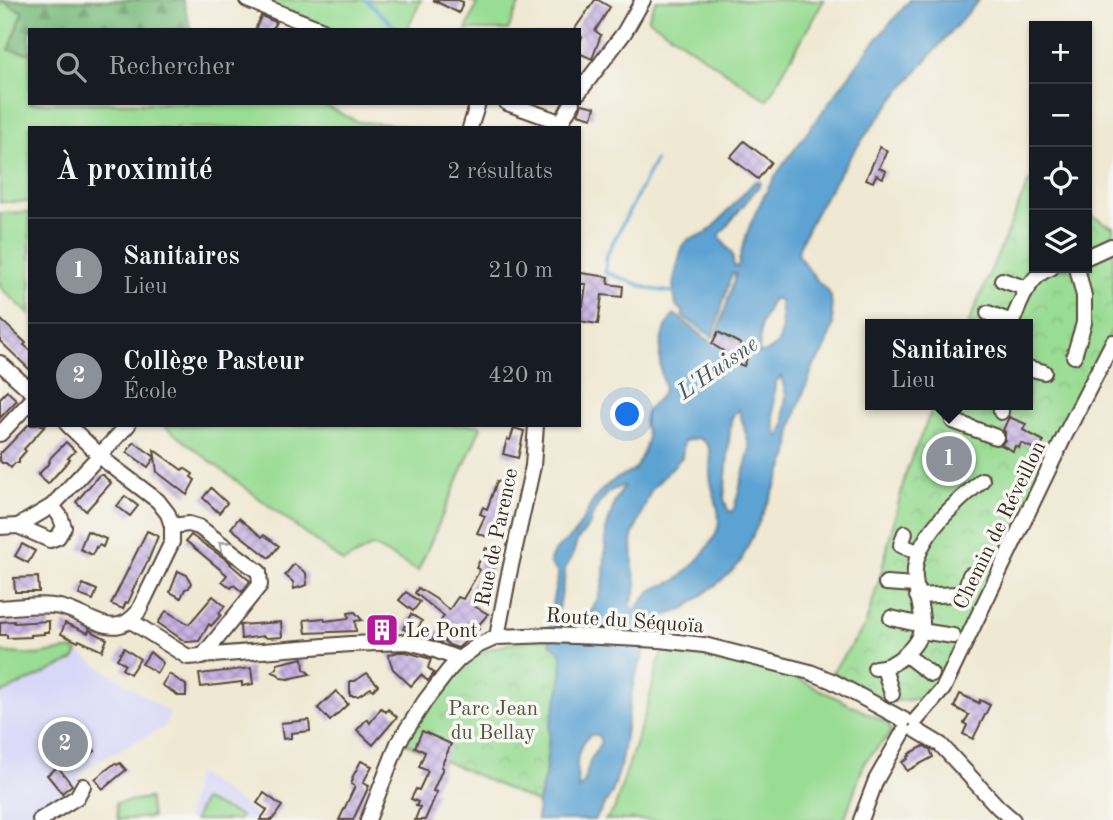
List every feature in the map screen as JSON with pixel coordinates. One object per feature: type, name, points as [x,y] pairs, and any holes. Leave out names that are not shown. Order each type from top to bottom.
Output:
[{"type":"street","points":[[247,0],[318,28]]},
{"type":"street","points":[[581,89],[624,33],[642,0]]},
{"type":"street","points":[[512,105],[559,125],[571,105]]},
{"type":"street","points":[[1092,255],[1111,246]]},
{"type":"street","points":[[1014,319],[1030,283],[1042,273]]},
{"type":"street","points":[[1074,356],[1084,323],[1084,296],[1078,273]]},
{"type":"street","points":[[1002,280],[1028,289]]},
{"type":"street","points":[[988,313],[1002,319]]},
{"type":"street","name":"Chemin de Réveillon","points":[[861,820],[876,780],[910,726],[943,690],[1065,435],[1113,342]]},
{"type":"street","points":[[0,363],[28,388]]},
{"type":"street","points":[[1033,369],[1044,372]]},
{"type":"street","points":[[0,433],[28,404]]},
{"type":"street","points":[[953,421],[996,438]]},
{"type":"street","points":[[0,608],[61,607],[102,625],[114,627],[131,621],[172,542],[172,526],[168,514],[158,501],[100,455],[70,427]]},
{"type":"street","points":[[18,526],[52,506],[126,427]]},
{"type":"street","name":"Rue de Parence","points":[[368,820],[398,743],[425,701],[459,659],[496,637],[533,466],[536,427]]},
{"type":"street","points":[[892,694],[880,668],[906,655],[921,628],[915,568],[919,553],[931,530],[982,480]]},
{"type":"street","points":[[0,527],[18,526],[50,540],[58,537],[64,527],[52,506]]},
{"type":"street","points":[[172,526],[189,524],[199,527],[259,572],[260,585],[202,657]]},
{"type":"street","points":[[901,544],[919,553]]},
{"type":"street","points":[[886,583],[916,590],[958,594],[966,587],[970,575]]},
{"type":"street","points":[[891,618],[953,636]]},
{"type":"street","points":[[131,621],[188,657],[407,642],[459,659]]},
{"type":"street","name":"Route du Séquoïa","points":[[496,637],[549,635],[660,640],[704,645],[810,673],[832,681],[941,745],[1013,820]]},
{"type":"street","points":[[906,655],[932,674]]},
{"type":"street","points":[[40,820],[77,797],[83,786]]},
{"type":"shaded area","points":[[78,652],[170,713],[164,727],[80,773],[80,781],[23,820],[0,820],[0,694],[74,660]]},
{"type":"shaded area","points":[[196,773],[255,813],[252,820],[187,820]]},
{"type":"green space","points":[[0,0],[24,12],[9,50],[28,53],[28,105],[324,105],[358,122],[403,126],[28,126],[28,202],[0,202]]},
{"type":"green space","points":[[0,0],[183,0],[190,28],[28,28],[28,53],[9,50],[23,12]]},
{"type":"green space","points":[[260,0],[421,0],[408,28],[332,28]]},
{"type":"green space","points":[[468,0],[521,0],[509,28],[467,28],[477,4]]},
{"type":"green space","points":[[656,0],[824,0],[767,100],[648,19]]},
{"type":"green space","points":[[1029,181],[1029,273],[1092,273],[1092,216],[1113,227],[1113,328],[933,697],[889,702],[832,672],[865,626],[907,469],[932,410],[1033,410],[1033,319],[970,319]]},
{"type":"green space","points":[[28,212],[28,313],[0,287],[0,213]]},
{"type":"green space","points":[[166,427],[481,427],[418,571],[373,546],[343,562]]},
{"type":"green space","name":"Parc Jean du Bellay","points":[[550,638],[551,645],[560,651],[562,656],[561,680],[550,725],[545,776],[538,803],[405,743],[429,705],[473,657],[500,646]]},
{"type":"green space","points":[[72,649],[78,652],[74,660],[0,694],[0,652],[36,655]]},
{"type":"green space","points":[[662,650],[788,674],[889,724],[891,733],[865,761],[844,820],[605,820],[614,810],[646,711]]},
{"type":"green space","points":[[149,798],[152,817],[118,820],[116,803]]},
{"type":"green space","points":[[203,800],[241,816],[239,820],[194,820]]},
{"type":"water","name":"L'Huisne","points":[[910,0],[979,0],[864,137],[826,195],[804,236],[797,254],[831,296],[833,325],[797,410],[789,454],[740,563],[684,609],[662,617],[646,639],[634,681],[620,768],[612,793],[595,820],[537,820],[550,725],[561,679],[562,656],[560,651],[551,645],[550,636],[551,610],[558,576],[550,563],[551,558],[574,534],[600,492],[611,482],[634,470],[639,461],[647,441],[645,415],[663,391],[660,349],[663,335],[674,314],[723,351],[721,358],[744,366],[749,352],[740,349],[738,338],[733,341],[718,332],[736,274],[732,273],[713,337],[682,316],[684,312],[676,306],[673,284],[682,247],[689,239],[711,230],[755,181],[759,181],[761,183],[719,236],[732,254],[734,266],[738,267],[748,230],[778,172],[870,47]],"holes":[[[777,298],[780,301],[781,334],[775,347],[759,353],[761,324],[772,300]],[[781,376],[786,395],[785,424],[780,436],[774,422],[775,383]],[[739,410],[750,448],[731,512],[724,499],[731,420]],[[698,438],[707,444],[709,449],[710,475],[719,514],[716,534],[707,549],[687,571],[675,581],[652,590],[632,611],[631,603],[637,588],[632,537],[651,490],[682,457],[684,441]],[[624,486],[615,501],[606,530],[601,591],[592,611],[586,613],[584,619],[565,623],[560,620],[558,612],[565,569],[577,541],[590,524],[598,505],[609,492]],[[590,735],[598,735],[601,742],[579,789],[577,767],[581,746]]]},
{"type":"building","points":[[433,0],[458,0],[463,2],[459,13]]},
{"type":"building","points":[[595,0],[610,7],[595,31],[601,35],[592,59],[581,54],[581,28],[575,28]]},
{"type":"building","points":[[261,16],[276,22],[273,28],[256,28]]},
{"type":"building","points":[[582,104],[595,107],[592,118],[578,114]]},
{"type":"building","points":[[744,141],[771,162],[758,179],[730,157]]},
{"type":"building","points":[[880,147],[887,151],[879,168],[886,171],[883,178],[876,175],[873,182],[866,179]]},
{"type":"building","points":[[581,273],[609,277],[608,284],[623,286],[622,297],[602,295],[598,324],[581,321],[581,306],[586,284],[581,284]]},
{"type":"building","points":[[0,319],[26,343],[24,345],[28,348],[28,368],[0,341]]},
{"type":"building","points":[[718,332],[741,344],[740,349],[749,352],[744,366],[721,358],[723,351],[712,344]]},
{"type":"building","points":[[7,391],[17,400],[0,418],[0,398]]},
{"type":"building","points":[[1009,417],[1026,424],[1023,430],[1044,441],[1039,451],[1021,443],[1019,448],[1015,446],[1013,451],[1001,445],[1005,440],[1003,430]]},
{"type":"building","points":[[28,425],[44,427],[24,449],[26,451],[19,463],[15,463],[11,468],[0,461],[2,452]]},
{"type":"building","points":[[514,428],[524,431],[518,458],[503,454],[507,439],[510,440]]},
{"type":"building","points":[[66,442],[75,451],[48,484],[38,475]]},
{"type":"building","points":[[134,442],[155,457],[148,467],[127,452]]},
{"type":"building","points":[[938,444],[967,456],[961,472],[930,463]]},
{"type":"building","points":[[154,450],[182,470],[184,468],[193,474],[191,477],[195,480],[187,495],[157,472]]},
{"type":"building","points":[[99,475],[103,475],[111,483],[86,511],[76,502]]},
{"type":"building","points":[[497,481],[508,485],[498,514],[506,517],[503,524],[498,522],[490,538],[477,533],[485,516],[480,514],[483,507],[487,509]]},
{"type":"building","points":[[211,488],[227,503],[219,513],[203,498]]},
{"type":"building","points":[[125,496],[138,506],[130,516],[117,506]]},
{"type":"building","points":[[239,518],[262,537],[264,535],[279,546],[269,558],[231,528]]},
{"type":"building","points":[[87,531],[106,539],[103,547],[96,547],[92,555],[80,549]]},
{"type":"building","points":[[147,531],[158,536],[123,609],[111,604]]},
{"type":"building","points":[[191,535],[231,563],[250,581],[242,592],[234,585],[231,588],[222,581],[227,575],[186,541]]},
{"type":"building","points":[[22,544],[35,551],[28,563],[15,556]]},
{"type":"building","points":[[486,548],[498,554],[490,574],[493,576],[474,606],[488,614],[477,627],[479,629],[458,648],[443,639],[441,642],[433,639],[444,616],[415,593],[418,588],[449,610],[458,597],[463,599],[480,570],[476,568]]},
{"type":"building","points":[[294,564],[306,573],[307,585],[294,589],[293,582],[285,575]]},
{"type":"building","points":[[178,571],[187,575],[191,583],[181,598],[170,592]]},
{"type":"building","points":[[38,577],[39,592],[15,592],[14,578]]},
{"type":"building","points":[[83,584],[97,590],[93,600],[79,595]]},
{"type":"building","points":[[406,592],[420,602],[413,611],[399,600]]},
{"type":"building","points":[[213,596],[225,606],[219,613],[221,615],[211,626],[209,624],[199,641],[186,642],[158,623],[166,611],[189,624]]},
{"type":"building","points":[[355,612],[362,620],[355,621],[356,631],[306,633],[304,620],[349,618],[348,613]]},
{"type":"building","points":[[411,614],[422,621],[415,634],[403,629]]},
{"type":"building","points":[[49,621],[49,632],[31,637],[7,638],[7,635],[0,635],[0,622]]},
{"type":"building","points":[[281,622],[282,637],[241,639],[240,625]]},
{"type":"building","points":[[65,623],[107,639],[102,651],[61,634]]},
{"type":"building","points":[[124,648],[140,659],[130,674],[122,669],[125,664],[117,659]]},
{"type":"building","points":[[150,652],[163,663],[157,673],[142,664]]},
{"type":"building","points":[[398,652],[431,659],[428,668],[434,673],[428,681],[421,675],[411,686],[393,669],[388,655]]},
{"type":"building","points":[[303,658],[304,669],[310,674],[288,679],[272,672],[277,668],[277,664]]},
{"type":"building","points":[[251,668],[253,684],[242,686],[242,682],[201,687],[199,674]]},
{"type":"building","points":[[367,673],[378,685],[358,696],[350,696],[350,681],[355,681]]},
{"type":"building","points":[[169,674],[186,685],[186,696],[179,696],[162,685]]},
{"type":"building","points":[[336,691],[348,704],[330,721],[318,708]]},
{"type":"building","points":[[960,694],[990,705],[973,739],[963,734],[967,725],[964,723],[969,715],[954,707]]},
{"type":"building","points":[[381,708],[386,712],[388,709],[397,717],[373,745],[357,730],[367,719],[370,723]]},
{"type":"building","points":[[309,720],[310,731],[291,733],[291,738],[283,739],[281,723]]},
{"type":"building","points":[[81,728],[95,751],[81,761],[66,737]]},
{"type":"building","points":[[422,731],[451,744],[433,791],[437,792],[425,820],[415,820],[420,807],[416,806],[418,802],[411,799],[416,789],[419,790],[428,771],[419,767],[425,752],[415,747]]},
{"type":"building","points":[[924,746],[930,749],[933,757],[907,771],[902,762],[908,759],[909,754]]},
{"type":"building","points":[[361,761],[372,766],[363,783],[369,786],[353,820],[339,820],[355,786],[351,784],[352,778]]},
{"type":"building","points":[[115,763],[120,763],[126,770],[103,789],[95,779]]},
{"type":"building","points":[[58,767],[72,785],[62,793],[47,775]]},
{"type":"building","points":[[264,793],[282,806],[272,820],[260,820],[267,810],[257,803]]},
{"type":"waterway","points":[[366,0],[396,28]]},
{"type":"waterway","points":[[655,161],[607,254],[605,272],[650,289],[677,293]]},
{"type":"place","name":"Sanitaires","points":[[949,459]]},
{"type":"place","name":"Le Pont","points":[[382,630]]},
{"type":"place","name":"Collège Pasteur","points":[[65,744]]}]
